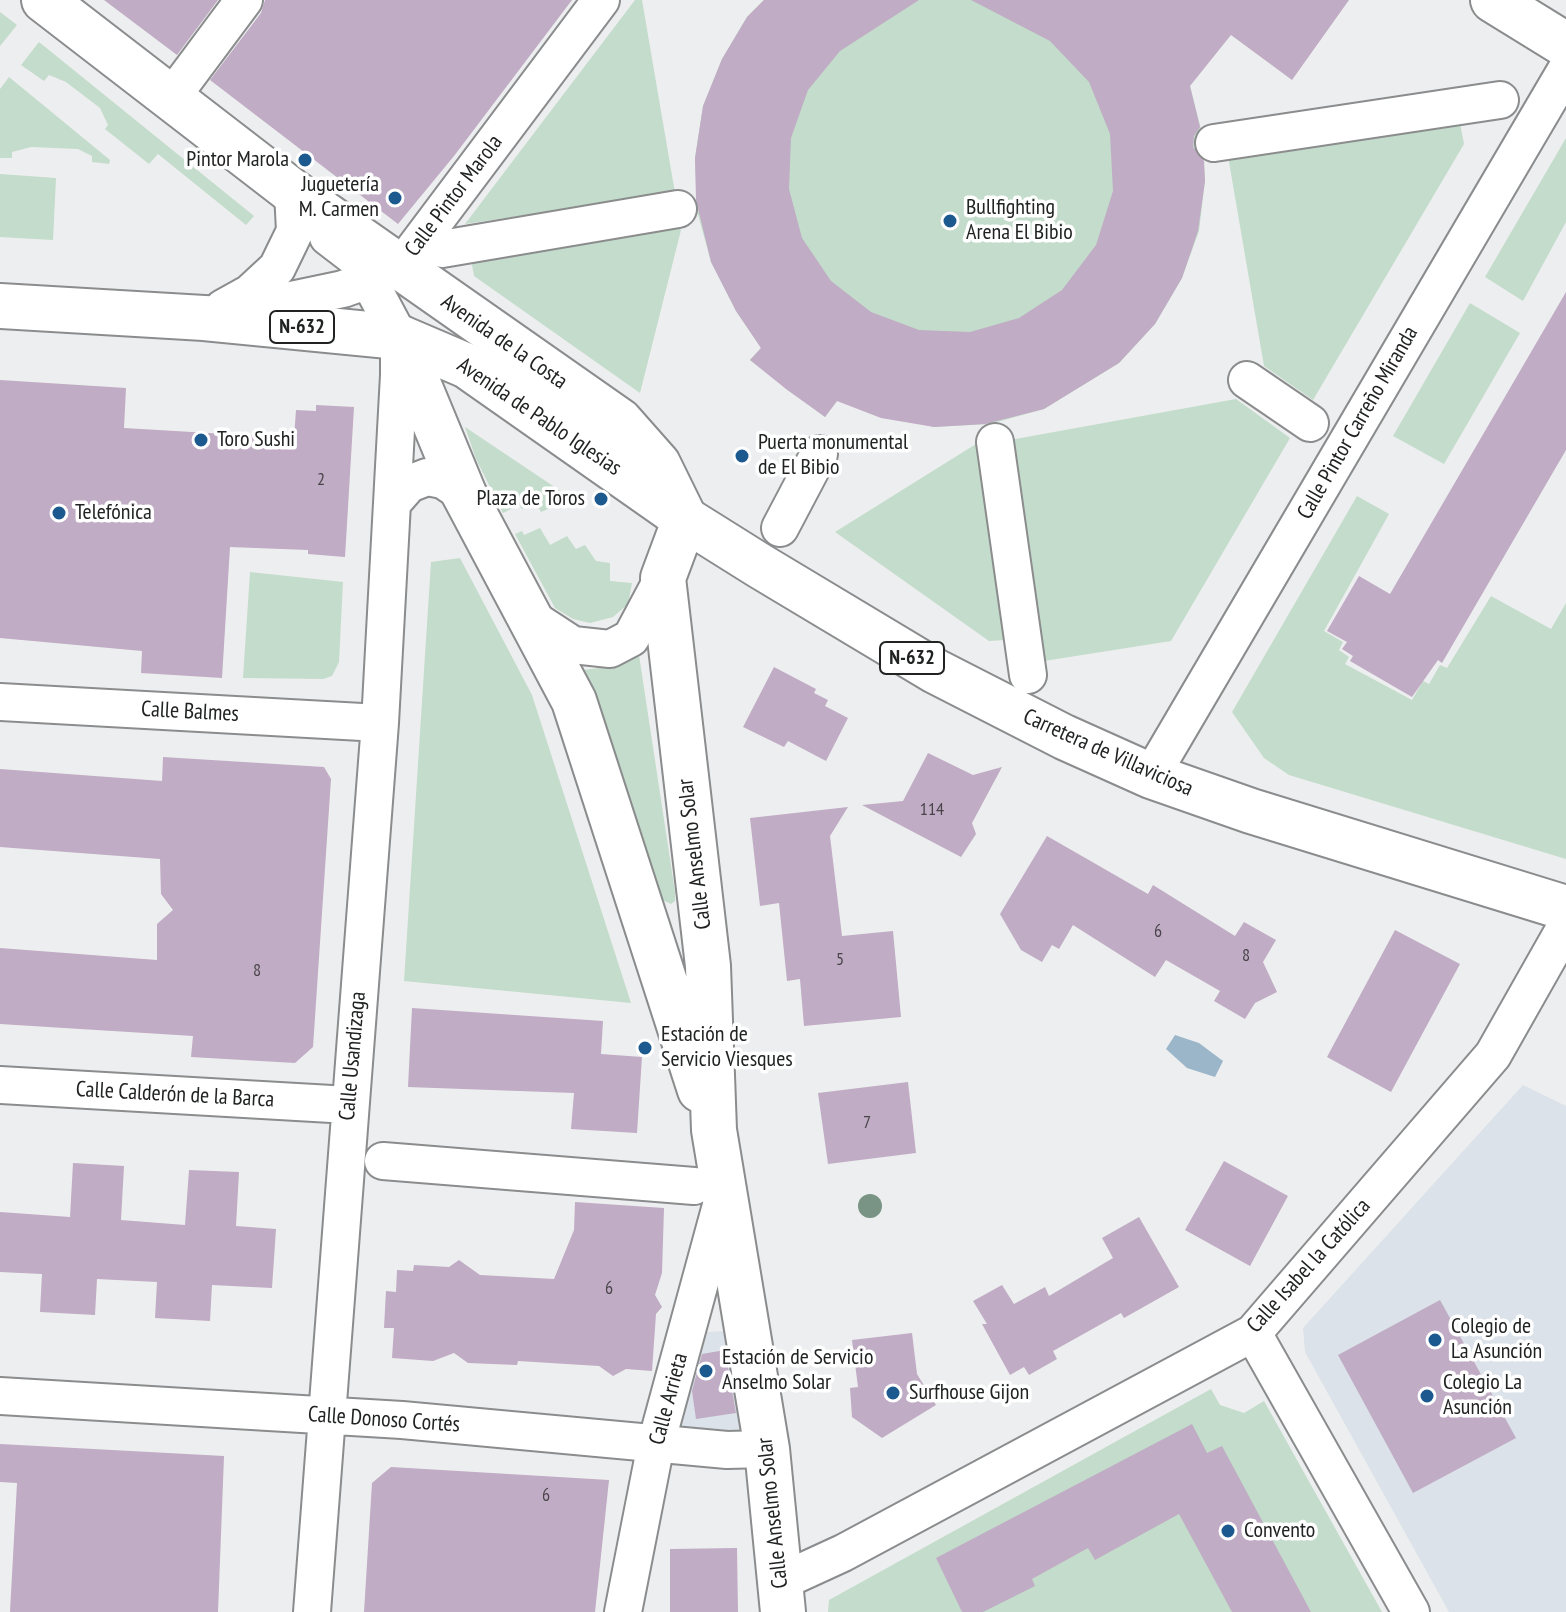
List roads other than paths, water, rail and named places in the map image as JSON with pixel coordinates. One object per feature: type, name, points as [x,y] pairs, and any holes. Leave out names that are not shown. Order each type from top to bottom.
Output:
[{"type":"main road","name":"Avenida de la Costa","points":[[44,0],[293,192],[384,275],[620,421],[658,464],[685,519]]},
{"type":"main road","points":[[1493,0],[1566,45]]},
{"type":"main road","name":"Avenida de Pablo Iglesias","points":[[0,306],[204,318],[399,337],[467,366],[685,519]]},
{"type":"main road","name":"Calle Anselmo Solar","points":[[399,337],[464,494],[574,701],[680,1034],[714,1130]]},
{"type":"main road","points":[[663,578],[685,519]]},
{"type":"main road","name":"Carretera de Villaviciosa","points":[[685,519],[935,671],[1064,737],[1151,776],[1251,811],[1566,908]]},
{"type":"main road","name":"Calle Anselmo Solar","points":[[663,578],[708,966],[714,1130],[709,1188],[767,1449],[783,1596]]},
{"type":"street","points":[[171,98],[244,0]]},
{"type":"street","name":"Calle Pintor Marola","points":[[384,275],[601,0]]},
{"type":"street","name":"Calle Pintor Carreño Miranda","points":[[1151,776],[1566,70]]},
{"type":"street","points":[[1214,143],[1500,100]]},
{"type":"street","points":[[204,318],[250,293],[277,268],[295,231],[293,192]]},
{"type":"street","points":[[442,249],[678,209]]},
{"type":"street","points":[[204,318],[384,275],[399,337]]},
{"type":"street","name":"Calle Usandizaga","points":[[312,1612],[380,723],[395,500],[399,337]]},
{"type":"street","points":[[1247,380],[1310,423]]},
{"type":"street","points":[[995,442],[1028,675]]},
{"type":"street","points":[[780,528],[819,454]]},
{"type":"street","points":[[395,500],[409,484],[427,477],[443,480],[464,494]]},
{"type":"street","points":[[530,617],[573,645],[610,649],[631,638],[663,578]]},
{"type":"street","name":"Calle Balmes","points":[[0,702],[380,723]]},
{"type":"street","name":"Calle Isabel la Católica","points":[[783,1596],[856,1546],[1253,1333],[1493,1055],[1566,926]]},
{"type":"street","name":"Calle Calderón de la Barca","points":[[0,1085],[349,1105]]},
{"type":"street","points":[[383,1161],[709,1188]]},
{"type":"street","name":"Calle Arrieta","points":[[623,1612],[709,1188]]},
{"type":"street","points":[[1253,1333],[1411,1612]]},
{"type":"street","name":"Calle Donoso Cortés","points":[[0,1396],[325,1415],[727,1450],[767,1449]]},
{"type":"water","points":[[1175,1035],[1199,1043],[1223,1061],[1215,1077],[1187,1068],[1166,1049]]},
{"type":"place","name":"Pintor Marola","points":[[305,160]]},
{"type":"place","name":"Juguetería M. Carmen","points":[[395,198]]},
{"type":"place","name":"Bullfighting Arena El Bibio","points":[[950,221]]},
{"type":"place","name":"Toro Sushi","points":[[201,440]]},
{"type":"place","name":"Puerta monumental de El Bibio","points":[[742,456]]},
{"type":"place","name":"Plaza de Toros","points":[[601,499]]},
{"type":"place","name":"Telefónica","points":[[59,513]]},
{"type":"place","name":"Estación de Servicio Viesques","points":[[645,1048]]},
{"type":"place","name":"Colegio de La Asunción","points":[[1435,1340]]},
{"type":"place","name":"Estación de Servicio Anselmo Solar","points":[[706,1371]]},
{"type":"place","name":"Surfhouse Gijon","points":[[893,1393]]},
{"type":"place","name":"Colegio La Asunción","points":[[1427,1396]]},
{"type":"place","name":"Convento","points":[[1228,1531]]}]
